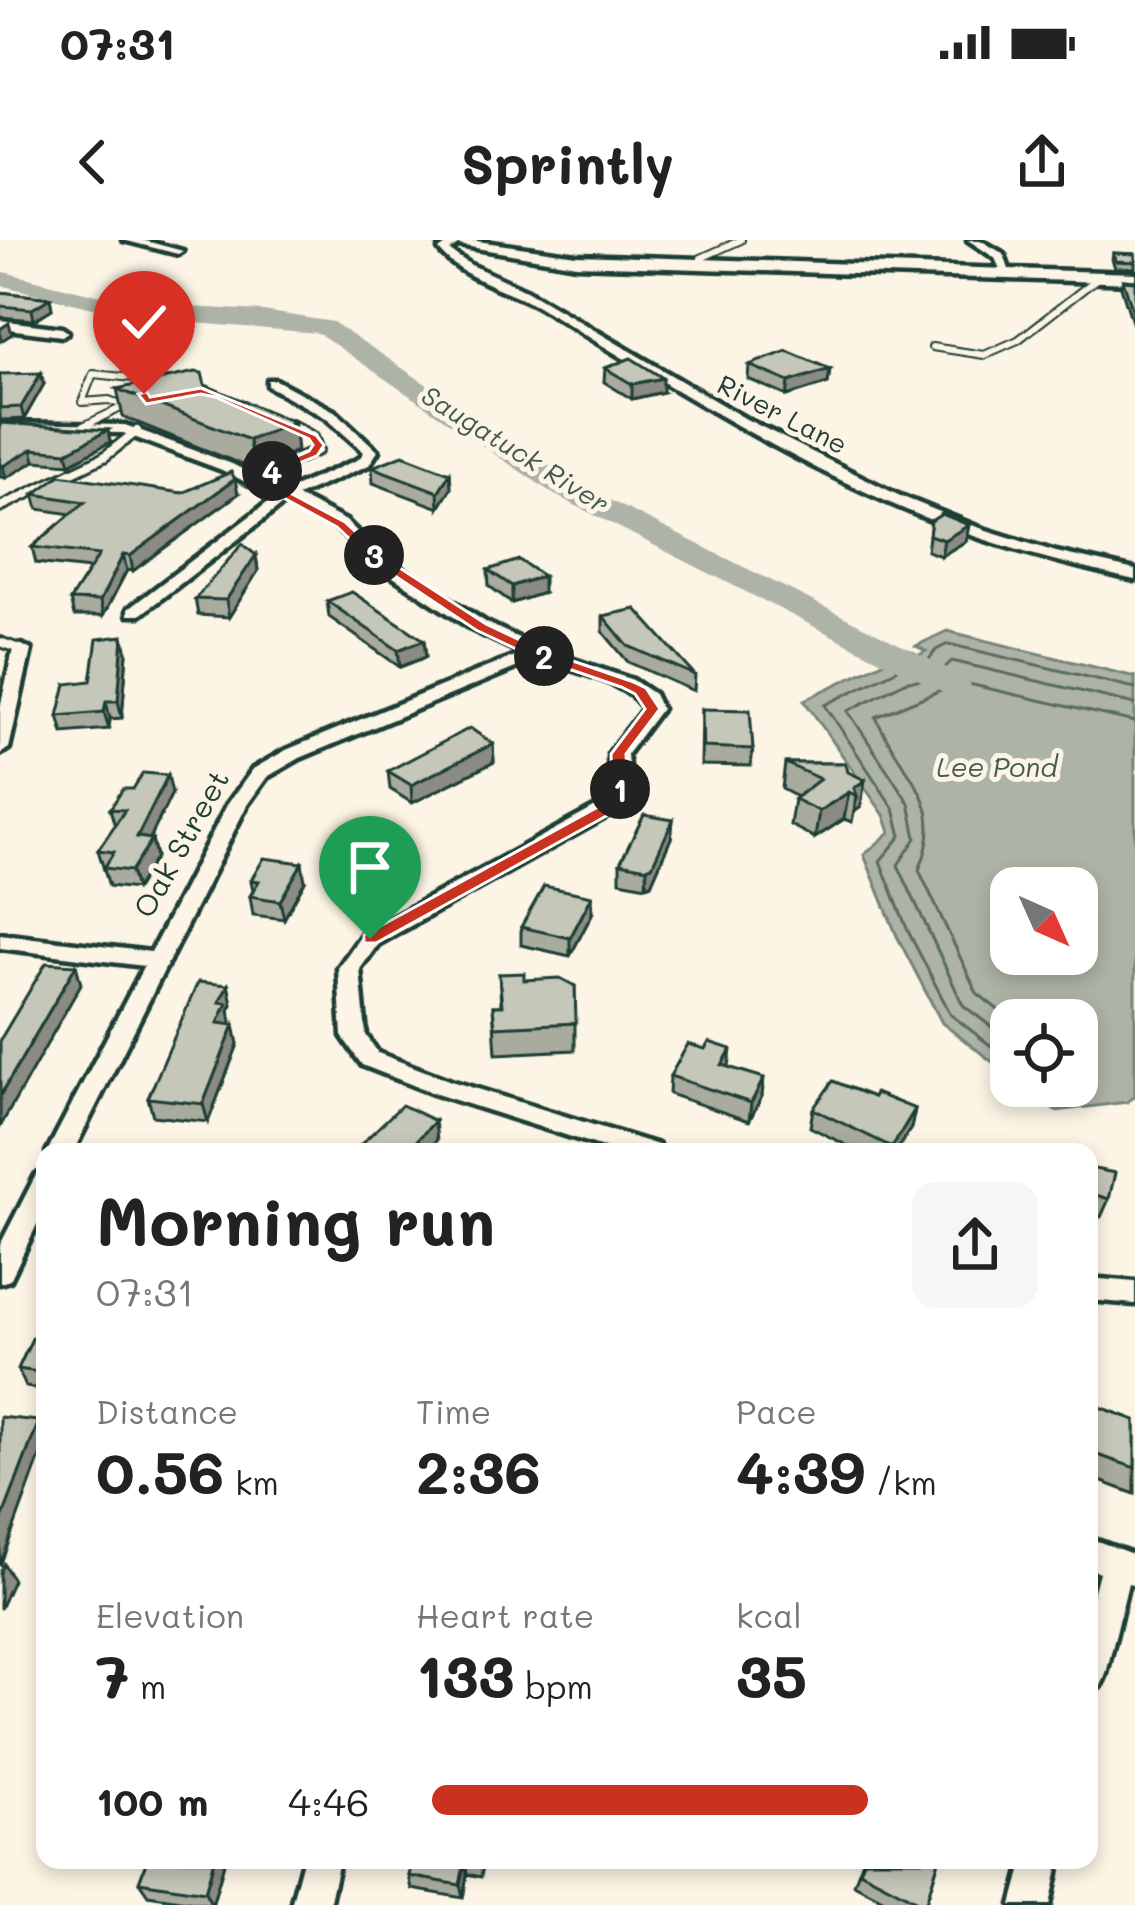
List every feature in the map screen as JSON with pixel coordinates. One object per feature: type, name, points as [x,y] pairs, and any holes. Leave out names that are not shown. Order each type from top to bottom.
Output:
[{"type":"main road","points":[[446,242],[558,259],[1135,278]]},
{"type":"street","points":[[128,240],[178,251]]},
{"type":"street","points":[[973,240],[1000,256],[1007,274]]},
{"type":"street","name":"River Lane","points":[[446,242],[449,259],[508,284],[688,395],[866,484],[1008,545],[1135,575]]},
{"type":"street","points":[[0,324],[62,332]]},
{"type":"street","points":[[134,612],[287,495],[347,471],[364,462],[371,451],[366,441],[332,415],[272,383]]},
{"type":"street","points":[[0,427],[137,431],[253,478],[341,524],[379,560],[435,599],[536,653],[626,684],[648,698],[652,709],[646,722],[618,754],[620,790],[613,805],[361,946],[349,968],[354,1036],[359,1048],[387,1068],[621,1143]]},
{"type":"street","points":[[0,748],[22,650]]},
{"type":"street","name":"Oak Street","points":[[64,1143],[155,960],[237,805],[260,772],[536,653]]},
{"type":"street","points":[[0,941],[155,960]]},
{"type":"street","points":[[0,1272],[36,1200]]},
{"type":"street","points":[[1098,1290],[1135,1293]]},
{"type":"street","points":[[1098,1634],[1114,1563]]},
{"type":"street","points":[[310,1905],[319,1869]]},
{"type":"street","points":[[1031,1905],[1040,1869]]},
{"type":"lane","points":[[701,264],[701,258],[741,240]]},
{"type":"lane","points":[[932,347],[974,357],[990,353],[1018,340],[1099,277]]},
{"type":"lane","points":[[125,406],[109,400],[82,402],[93,374],[182,384]]},
{"type":"lane","points":[[109,400],[122,375]]},
{"type":"lane","points":[[83,426],[145,398],[150,379]]},
{"type":"lane","points":[[253,478],[318,450],[313,437],[276,418]]},
{"type":"lane","points":[[0,507],[21,492],[110,458],[137,431]]},
{"type":"lane","points":[[0,641],[22,650]]},
{"type":"water","name":"Lee Pond","points":[[947,631],[1135,677],[1135,1096],[1127,1102],[1098,1106],[1098,999],[990,999],[990,1060],[942,1023],[897,936],[864,855],[890,832],[884,815],[804,700],[908,650],[919,655],[926,651],[916,646]]},
{"type":"building","points":[[1113,253],[1135,254],[1135,262],[1116,261]]},
{"type":"building","points":[[1123,280],[1135,281],[1135,315],[1134,315]]},
{"type":"building","points":[[0,292],[50,298],[32,309],[0,306]]},
{"type":"building","points":[[787,351],[830,369],[789,382],[749,365]]},
{"type":"building","points":[[631,358],[663,378],[632,384],[605,368]]},
{"type":"building","points":[[41,373],[21,407],[0,408],[0,374]]},
{"type":"building","points":[[202,373],[205,385],[294,422],[249,440],[117,389]]},
{"type":"building","points":[[0,423],[108,430],[67,452],[32,449],[3,466]]},
{"type":"building","points":[[403,455],[450,473],[438,492],[372,467]]},
{"type":"building","points":[[231,472],[235,479],[130,556],[123,555],[100,601],[70,600],[99,555],[32,547],[85,502],[34,494],[60,475],[182,493]]},
{"type":"building","points":[[942,514],[969,525],[944,540],[929,535],[931,521]]},
{"type":"building","points":[[242,544],[256,555],[226,600],[195,599]]},
{"type":"building","points":[[519,560],[543,576],[512,586],[488,570]]},
{"type":"building","points":[[352,592],[424,640],[398,650],[327,601]]},
{"type":"building","points":[[636,609],[695,675],[628,646],[603,616]]},
{"type":"building","points":[[123,636],[118,701],[106,701],[104,712],[58,716],[66,684],[91,681],[97,639]]},
{"type":"building","points":[[702,709],[750,710],[753,749],[703,747]]},
{"type":"building","points":[[470,728],[493,744],[411,785],[388,771]]},
{"type":"building","points":[[785,763],[845,763],[848,772],[865,780],[854,788],[857,796],[849,792],[819,811],[794,799],[820,779]]},
{"type":"building","points":[[143,773],[168,775],[137,837],[152,839],[131,871],[104,868],[114,852],[98,850],[125,810],[110,809],[123,789],[133,789]]},
{"type":"building","points":[[644,815],[673,820],[652,866],[620,863]]},
{"type":"building","points":[[264,858],[302,863],[280,901],[250,896],[259,881],[251,880]]},
{"type":"building","points":[[544,886],[592,896],[570,938],[521,927]]},
{"type":"building","points":[[46,963],[76,965],[0,1096],[0,1040]]},
{"type":"building","points":[[524,973],[524,980],[560,978],[575,986],[576,1023],[495,1027],[493,1006],[502,1006],[499,974]]},
{"type":"building","points":[[198,982],[228,985],[219,1002],[227,1003],[218,1023],[234,1025],[203,1104],[148,1098]]},
{"type":"building","points":[[709,1042],[731,1049],[722,1065],[764,1078],[751,1103],[670,1076],[688,1044],[705,1049]]},
{"type":"building","points":[[833,1081],[915,1109],[894,1143],[884,1143],[813,1109]]},
{"type":"building","points":[[402,1105],[435,1121],[414,1143],[362,1143]]},
{"type":"building","points":[[1098,1170],[1115,1173],[1109,1199],[1098,1196]]},
{"type":"building","points":[[36,1330],[36,1372],[18,1369]]},
{"type":"building","points":[[1098,1406],[1135,1420],[1135,1468],[1098,1455]]},
{"type":"building","points":[[0,1417],[36,1421],[36,1429],[0,1524]]},
{"type":"building","points":[[144,1869],[211,1869],[205,1892],[139,1882]]},
{"type":"building","points":[[410,1869],[463,1869],[460,1885],[409,1876]]},
{"type":"building","points":[[861,1869],[936,1869],[925,1905]]},
{"type":"waterway","name":"Saugatuck River","points":[[0,278],[133,311],[263,318],[325,327],[565,489],[953,684]]},
{"type":"route","points":[[144,394],[146,401],[201,391],[218,394],[313,437],[318,450],[313,454],[253,478],[341,524],[379,560],[481,627],[536,653],[626,684],[648,698],[652,709],[646,722],[618,754],[620,790],[613,805],[370,939]]}]
